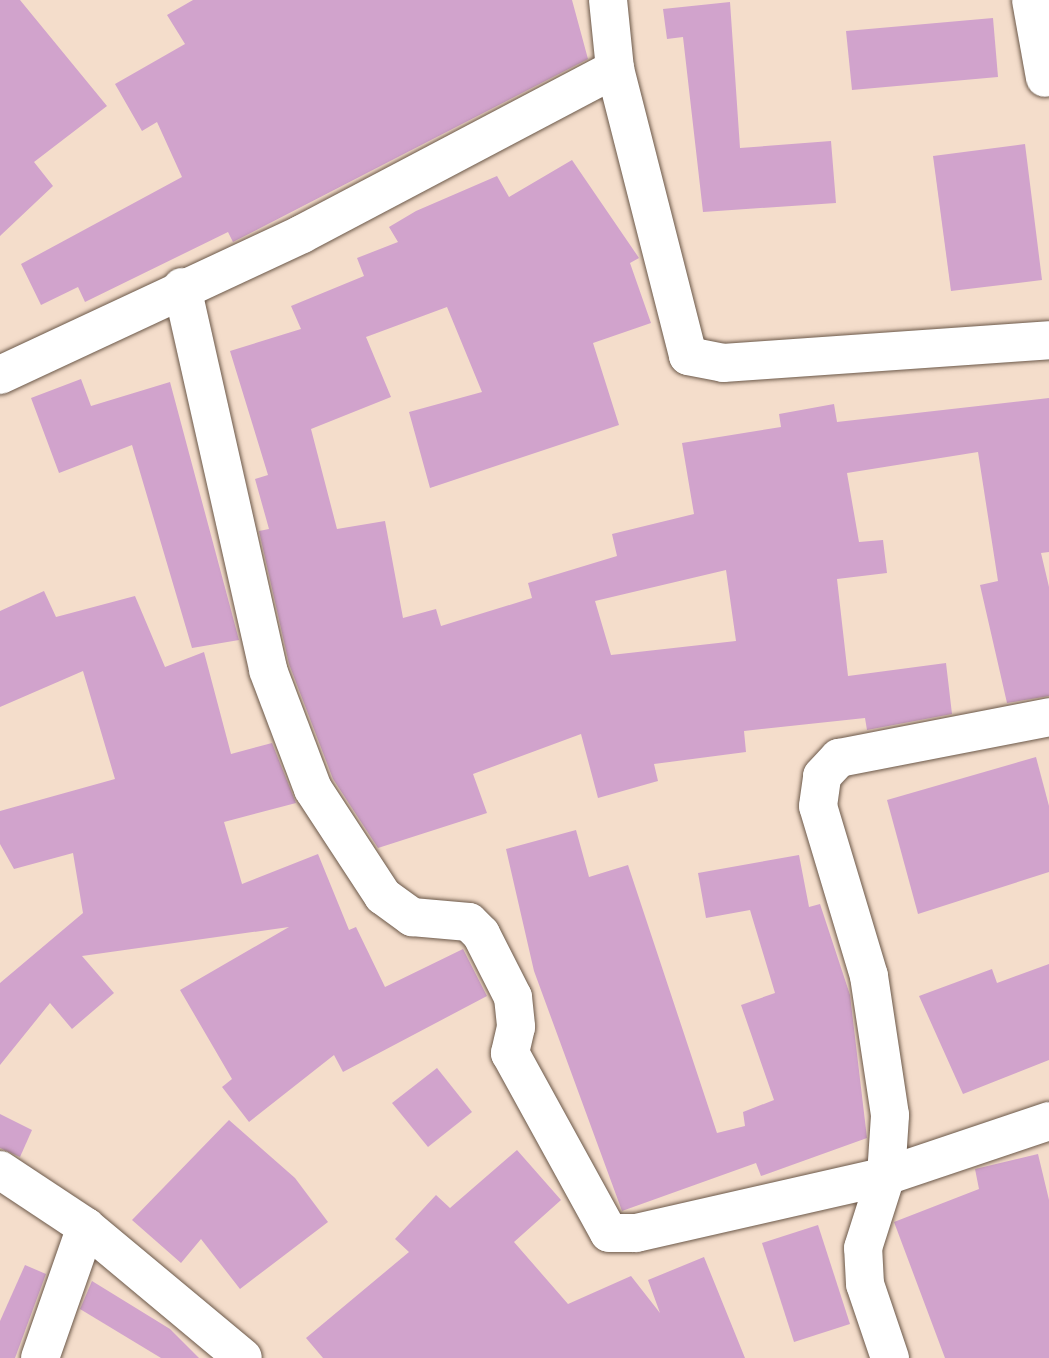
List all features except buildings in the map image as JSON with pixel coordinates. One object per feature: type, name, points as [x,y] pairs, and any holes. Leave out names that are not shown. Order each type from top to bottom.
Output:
[{"type":"street","points":[[608,0],[615,69],[688,356],[723,363],[1049,340]]},
{"type":"street","points":[[1031,0],[1045,78]]},
{"type":"street","points":[[0,375],[182,287],[302,234],[615,69]]},
{"type":"street","points":[[182,287],[268,670],[313,789],[383,895],[412,917],[469,922],[481,934],[513,998],[516,1027],[510,1053],[609,1233],[636,1233],[886,1176],[1049,1121]]},
{"type":"street","points":[[890,1358],[865,1284],[863,1248],[886,1176],[890,1115],[869,976],[825,839],[818,806],[822,776],[839,758],[1049,716]]},
{"type":"street","points":[[0,1170],[86,1227],[243,1358]]},
{"type":"street","points":[[40,1358],[86,1227]]}]
